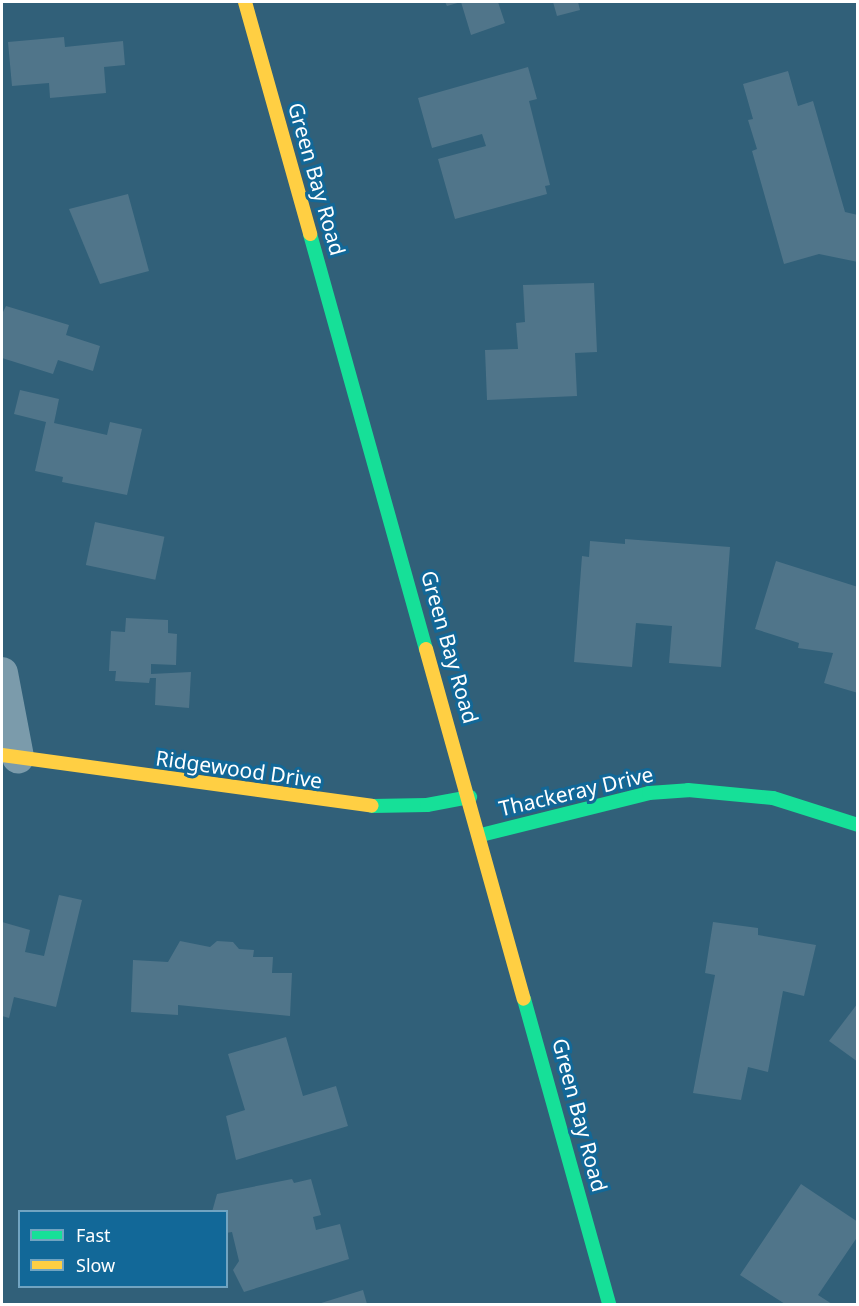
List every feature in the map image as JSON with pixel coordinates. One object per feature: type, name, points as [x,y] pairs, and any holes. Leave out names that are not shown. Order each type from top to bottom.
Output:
[{"type":"main road","name":"Green Bay Road","points":[[245,2],[481,834],[609,1305]]},
{"type":"main road","name":"Ridgewood Drive","points":[[10,756],[350,807],[427,805],[470,797]]},
{"type":"main road","name":"Thackeray Drive","points":[[481,834],[649,793],[688,790],[773,798],[858,825]]},
{"type":"street","points":[[2,673],[10,756]]},
{"type":"building","points":[[445,2],[461,2],[447,6]]},
{"type":"building","points":[[461,2],[498,2],[505,23],[471,35]]},
{"type":"building","points":[[553,2],[578,2],[580,10],[557,16]]},
{"type":"building","points":[[64,37],[65,47],[123,41],[125,65],[104,67],[106,93],[50,98],[49,83],[12,86],[8,42]]},
{"type":"building","points":[[528,67],[537,99],[529,101],[550,185],[545,186],[547,194],[455,219],[438,159],[486,146],[482,134],[432,148],[418,98]]},
{"type":"building","points":[[788,71],[798,106],[813,101],[845,212],[858,215],[858,262],[819,254],[784,264],[752,151],[757,149],[748,120],[753,119],[743,84]]},
{"type":"building","points":[[128,194],[149,271],[100,284],[69,209]]},
{"type":"building","points":[[594,283],[597,352],[575,353],[577,396],[487,400],[485,350],[518,349],[516,323],[525,322],[523,285]]},
{"type":"building","points":[[6,306],[69,325],[66,335],[100,346],[93,371],[58,360],[53,374],[2,358],[2,314]]},
{"type":"building","points":[[20,390],[59,399],[54,423],[107,435],[110,422],[142,429],[127,495],[62,482],[63,477],[35,471],[46,422],[14,414]]},
{"type":"building","points":[[95,522],[164,537],[155,580],[86,565]]},
{"type":"building","points":[[625,539],[730,547],[721,667],[669,663],[672,626],[636,623],[632,667],[574,662],[582,556],[589,557],[590,541],[625,544]]},
{"type":"building","points":[[776,561],[858,587],[858,693],[824,683],[833,653],[798,648],[799,643],[755,629]]},
{"type":"building","points":[[126,618],[168,620],[168,633],[177,634],[176,665],[151,664],[151,674],[191,672],[189,708],[155,705],[156,678],[150,678],[149,683],[115,681],[116,671],[109,671],[111,631],[125,632]]},
{"type":"building","points":[[59,895],[82,900],[56,1007],[14,997],[9,1018],[2,1016],[2,922],[30,930],[25,952],[44,956]]},
{"type":"building","points":[[713,922],[758,928],[758,935],[816,945],[804,996],[783,991],[768,1072],[748,1067],[741,1100],[693,1093],[715,975],[705,973]]},
{"type":"building","points":[[180,941],[210,947],[217,941],[233,942],[239,949],[254,950],[253,957],[273,957],[272,973],[292,973],[290,1016],[178,1005],[178,1015],[131,1012],[133,960],[168,962]]},
{"type":"building","points":[[858,1003],[858,1062],[829,1041]]},
{"type":"building","points":[[286,1037],[303,1096],[336,1086],[348,1126],[236,1160],[226,1116],[245,1110],[228,1054]]},
{"type":"building","points":[[292,1179],[294,1183],[311,1179],[321,1215],[313,1217],[316,1230],[340,1224],[349,1259],[244,1292],[233,1270],[239,1261],[232,1232],[228,1233],[228,1210],[213,1210],[217,1194]]},
{"type":"building","points":[[801,1184],[858,1222],[858,1236],[818,1295],[832,1304],[785,1304],[740,1275]]},
{"type":"building","points":[[363,1290],[367,1304],[318,1304]]},
{"type":"traffic: fast","points":[[310,234],[426,649]]},
{"type":"traffic: fast","points":[[481,835],[649,793],[688,790],[773,798],[858,825]]},
{"type":"traffic: fast","points":[[372,806],[427,805],[470,797]]},
{"type":"traffic: fast","points":[[524,999],[609,1304]]},
{"type":"traffic: slow","points":[[245,2],[310,234]]},
{"type":"traffic: slow","points":[[426,649],[524,999]]},
{"type":"traffic: slow","points":[[2,755],[372,806]]}]
